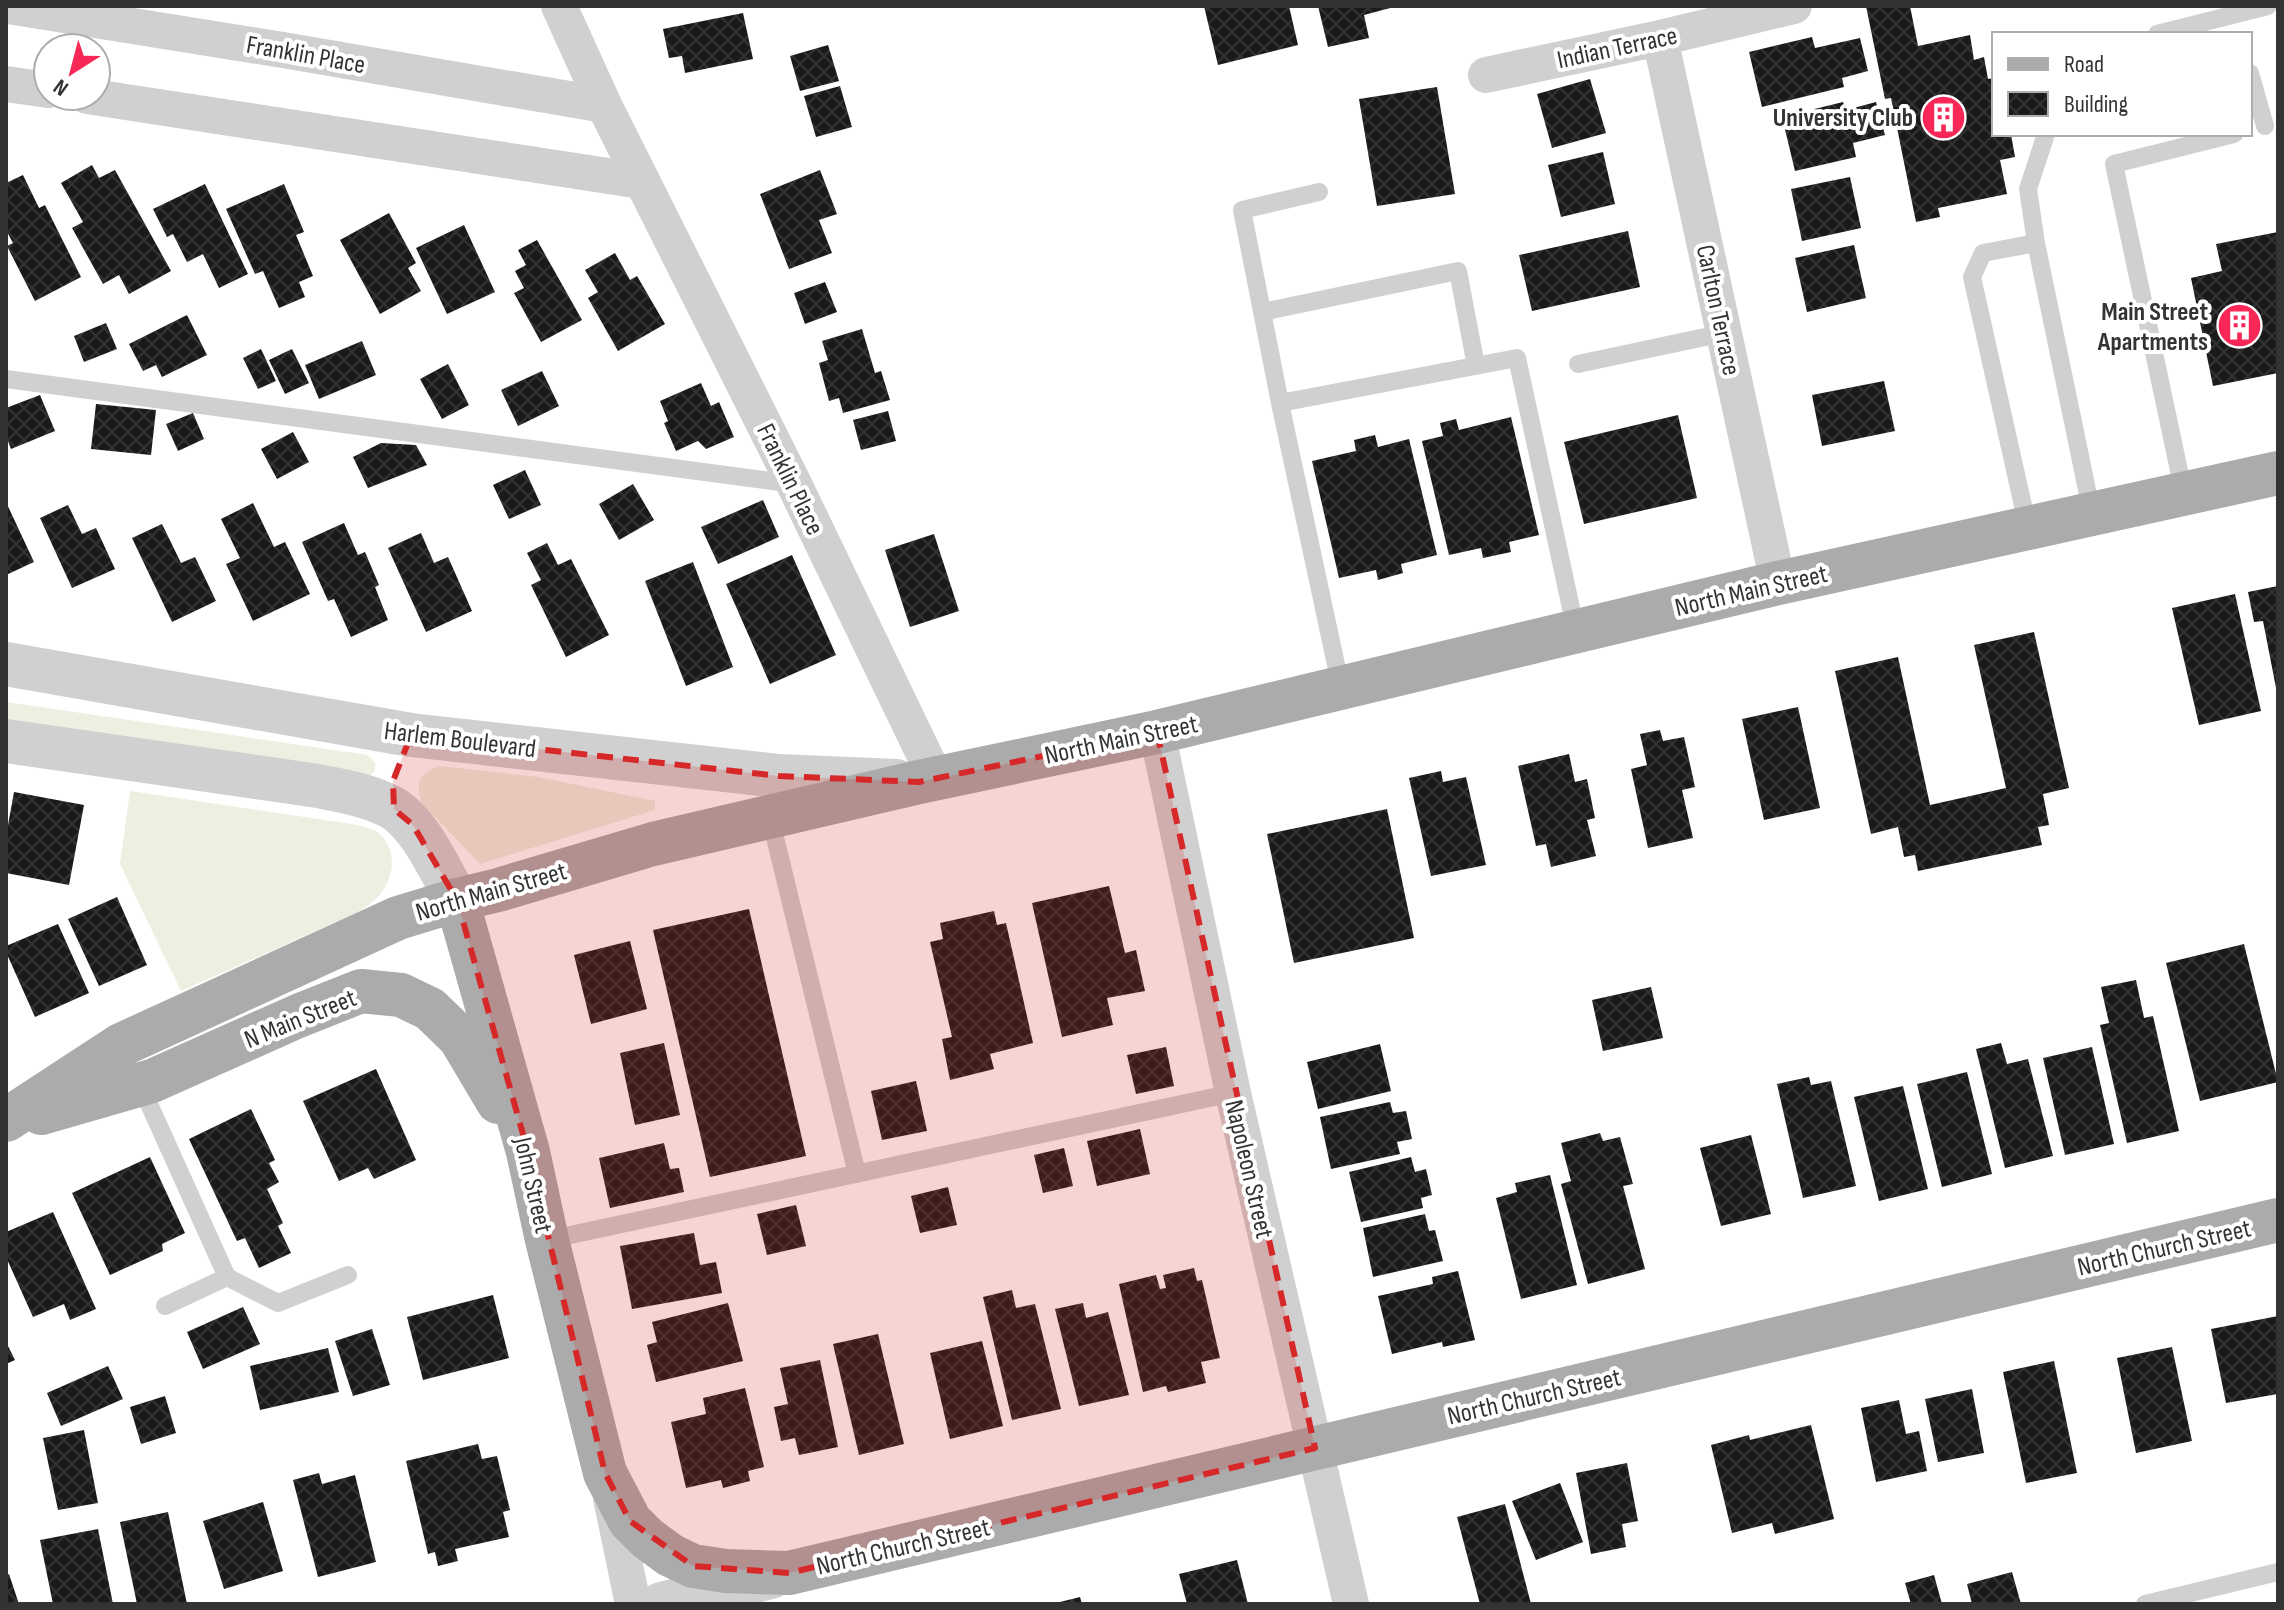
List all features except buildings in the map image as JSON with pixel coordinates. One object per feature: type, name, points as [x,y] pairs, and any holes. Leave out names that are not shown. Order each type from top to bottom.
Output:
[{"type":"main road","name":"North Main Street","points":[[6,1121],[121,1045],[398,918],[653,844],[1157,732],[1778,583],[2278,473]]},
{"type":"main road","name":"John Street","points":[[457,900],[528,1152],[605,1473],[630,1521],[670,1555]]},
{"type":"main road","name":"N Main Street","points":[[6,1121],[152,1081],[361,991],[401,995],[430,1009],[460,1038],[528,1152]]},
{"type":"main road","name":"North Church Street","points":[[670,1555],[693,1566],[726,1571],[789,1573],[2278,1220]]},
{"type":"street","name":"Franklin Place","points":[[8,6],[604,105]]},
{"type":"street","name":"Franklin Place","points":[[559,6],[641,181],[794,484],[927,781]]},
{"type":"street","name":"Indian Terrace","points":[[1486,75],[1794,6]]},
{"type":"street","name":"Carlton Terrace","points":[[1660,38],[1778,583]]},
{"type":"street","points":[[6,84],[32,88]]},
{"type":"street","points":[[112,100],[641,181]]},
{"type":"street","name":"Harlem Boulevard","points":[[6,664],[411,735],[779,776],[927,781]]},
{"type":"street","name":"Napoleon Street","points":[[1157,732],[1233,1093],[1351,1604]]},
{"type":"street","points":[[394,809],[393,781],[398,759],[411,735]]},
{"type":"street","points":[[6,741],[362,795],[394,809],[413,825],[457,900]]},
{"type":"street","name":"John Street","points":[[605,1473],[633,1604]]},
{"type":"street","name":"North Church Street","points":[[661,1604],[789,1573]]},
{"type":"lane","points":[[2164,32],[2232,11],[2268,6]]},
{"type":"lane","points":[[2232,11],[2238,32]]},
{"type":"lane","points":[[2252,81],[2264,126]]},
{"type":"lane","points":[[2045,136],[2028,189],[2036,243],[2092,514]]},
{"type":"lane","points":[[2184,494],[2114,164],[2226,136]]},
{"type":"lane","points":[[1319,192],[1242,210],[1341,688]]},
{"type":"lane","points":[[2028,528],[1972,277],[1983,253],[2036,243]]},
{"type":"lane","points":[[1262,312],[1458,271],[1476,366]]},
{"type":"lane","points":[[1578,364],[1724,333]]},
{"type":"lane","points":[[1280,403],[1517,358],[1576,631]]},
{"type":"lane","points":[[6,379],[794,484]]},
{"type":"lane","points":[[770,817],[857,1174]]},
{"type":"lane","points":[[140,1084],[227,1277],[278,1303],[348,1275]]},
{"type":"lane","points":[[547,1240],[1233,1093]]},
{"type":"lane","points":[[165,1306],[227,1277]]},
{"type":"lane","points":[[2145,1604],[2278,1572]]},
{"type":"highlighted area","points":[[1157,732],[1315,1448],[789,1573],[693,1566],[630,1521],[605,1473],[528,1152],[457,900],[413,825],[394,809],[393,781],[411,735],[779,776],[919,782]]},
{"type":"green space","points":[[6,702],[368,755],[375,763],[375,771],[369,776],[6,725]]},
{"type":"green space","points":[[440,766],[538,777],[655,801],[655,810],[480,864],[421,802],[419,783],[423,775]]},
{"type":"green space","points":[[130,791],[369,828],[389,846],[391,872],[379,896],[358,912],[181,991],[120,864]]},
{"type":"place","name":"University Club","points":[[1944,117]]},
{"type":"place","name":"Main Street Apartments","points":[[2239,326]]}]
